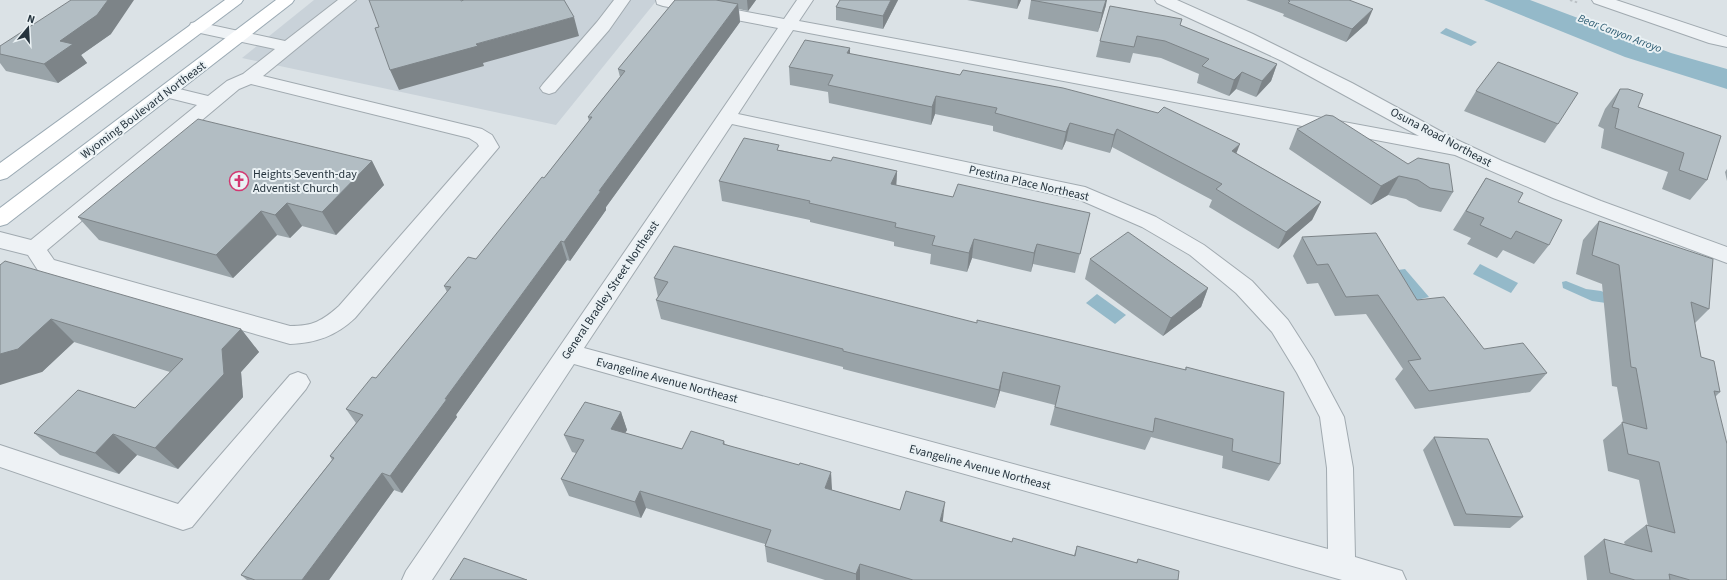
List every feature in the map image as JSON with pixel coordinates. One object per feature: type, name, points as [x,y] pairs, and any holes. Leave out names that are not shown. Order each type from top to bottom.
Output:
[{"type":"main road","points":[[0,173],[234,0]]},
{"type":"main road","name":"Wyoming Boulevard Northeast","points":[[0,219],[286,0]]},
{"type":"street","points":[[35,249],[233,85],[249,78],[348,0]]},
{"type":"street","points":[[548,88],[603,26],[621,0]]},
{"type":"street","name":"General Bradley Street Northeast","points":[[416,580],[805,0]]},
{"type":"street","name":"Osuna Road Northeast","points":[[1163,0],[1231,28],[1308,67],[1462,150],[1499,167],[1615,215],[1727,255]]},
{"type":"street","points":[[1600,0],[1727,42]]},
{"type":"street","points":[[664,1],[790,23],[1462,150]]},
{"type":"street","points":[[198,27],[288,47]]},
{"type":"street","points":[[0,240],[35,249],[47,266],[290,335],[310,335],[322,332],[336,323],[488,147],[485,139],[475,133],[249,78]]},
{"type":"street","points":[[167,92],[211,103]]},
{"type":"street","name":"Prestina Place Northeast","points":[[726,117],[1085,194],[1149,222],[1197,250],[1244,287],[1280,326],[1305,366],[1332,417],[1340,468],[1342,567]]},
{"type":"street","name":"Evangeline Avenue Northeast","points":[[568,353],[1392,580]]},
{"type":"street","points":[[0,456],[183,518],[298,382]]},
{"type":"shaded area","points":[[314,0],[657,0],[556,125],[242,58]]},
{"type":"water","points":[[1484,0],[1530,0],[1671,53],[1727,69],[1727,89],[1625,57]]},
{"type":"water","points":[[1446,28],[1477,42],[1471,46],[1440,33]]},
{"type":"water","points":[[1480,264],[1518,283],[1511,293],[1473,274]]},
{"type":"water","points":[[1405,269],[1429,297],[1417,300],[1384,272]]},
{"type":"water","points":[[1566,281],[1586,289],[1601,291],[1608,294],[1606,303],[1592,301],[1563,288],[1562,282]]},
{"type":"water","points":[[1097,294],[1126,315],[1115,324],[1086,303]]},
{"type":"building","points":[[71,0],[108,0],[97,15],[60,41],[73,44],[44,64],[0,54],[0,46]]},
{"type":"building","points":[[369,0],[564,0],[574,17],[476,44],[478,46],[390,70],[375,28],[379,27]]},
{"type":"building","points":[[675,0],[716,0],[738,4],[599,191],[601,191],[564,242],[561,241],[390,476],[382,473],[302,580],[255,580],[241,575],[334,458],[330,456],[363,415],[346,409],[372,377],[376,378],[451,287],[444,286],[468,257],[476,259],[542,177],[544,178],[592,117],[588,117],[625,71],[618,69]]},
{"type":"building","points":[[840,0],[891,0],[883,16],[836,7]]},
{"type":"building","points":[[1031,0],[1106,0],[1102,13]]},
{"type":"building","points":[[1288,0],[1349,0],[1373,9],[1352,29],[1288,3],[1290,1]]},
{"type":"building","points":[[1110,6],[1182,19],[1180,25],[1277,64],[1262,81],[1242,72],[1234,80],[1202,66],[1209,59],[1165,41],[1137,36],[1134,47],[1100,41]]},
{"type":"building","points":[[805,40],[850,48],[847,53],[960,75],[963,70],[1063,88],[1158,113],[1164,107],[1240,144],[1232,151],[1321,202],[1286,232],[1216,189],[1222,184],[1117,129],[1114,135],[1070,123],[1066,132],[995,113],[997,108],[936,96],[932,107],[828,85],[833,75],[789,67]]},
{"type":"building","points":[[1498,62],[1578,93],[1558,124],[1476,91]]},
{"type":"building","points":[[1620,89],[1628,89],[1643,94],[1638,107],[1721,136],[1707,180],[1679,170],[1684,153],[1615,128],[1619,109],[1612,107]]},
{"type":"building","points":[[1326,115],[1333,116],[1408,164],[1418,158],[1449,164],[1453,192],[1430,188],[1418,180],[1399,176],[1381,186],[1297,129]]},
{"type":"building","points":[[198,119],[372,161],[322,212],[287,203],[275,215],[261,211],[216,255],[78,217]]},
{"type":"building","points":[[744,138],[779,145],[777,150],[831,161],[833,157],[897,171],[891,184],[953,197],[958,184],[1090,213],[1080,254],[1037,244],[1034,253],[974,239],[969,253],[932,245],[935,236],[895,227],[896,223],[809,203],[810,201],[719,181]]},
{"type":"building","points":[[1486,178],[1523,193],[1518,202],[1562,220],[1549,245],[1516,231],[1511,239],[1480,225],[1484,218],[1466,211]]},
{"type":"building","points":[[1599,221],[1713,259],[1709,309],[1691,302],[1701,357],[1714,361],[1720,392],[1714,391],[1727,444],[1727,580],[1690,580],[1669,574],[1670,580],[1635,580],[1610,573],[1604,539],[1652,552],[1646,525],[1675,533],[1659,462],[1628,454],[1622,422],[1647,429],[1636,368],[1631,367],[1619,265],[1592,255]]},
{"type":"building","points":[[1128,232],[1208,288],[1171,318],[1090,259]]},
{"type":"building","points":[[1376,233],[1417,300],[1444,297],[1484,349],[1523,343],[1547,373],[1429,391],[1408,361],[1421,359],[1378,295],[1346,297],[1328,264],[1317,265],[1302,237]]},
{"type":"building","points":[[674,246],[977,323],[977,320],[1186,370],[1186,367],[1284,392],[1280,464],[1232,451],[1233,439],[1155,418],[1153,432],[1055,407],[1060,386],[1003,372],[999,390],[843,351],[843,349],[656,300],[668,282],[654,278]]},
{"type":"building","points":[[5,261],[241,329],[222,349],[224,374],[155,448],[113,434],[95,453],[34,433],[78,390],[135,408],[183,359],[51,319],[18,349],[0,354],[0,265]]},
{"type":"building","points":[[585,402],[621,412],[611,429],[682,449],[691,431],[724,441],[723,444],[799,465],[800,463],[831,472],[825,488],[900,510],[906,491],[945,502],[940,521],[1012,542],[1013,538],[1075,556],[1077,546],[1137,563],[1138,559],[1179,571],[1178,580],[913,580],[860,564],[856,574],[765,546],[771,530],[640,491],[635,502],[561,479],[584,440],[564,435]]},
{"type":"building","points":[[1434,437],[1488,439],[1523,517],[1466,514]]},
{"type":"building","points":[[464,558],[527,580],[450,580]]},
{"type":"place","name":"Heights Seventh-day Adventist Church","points":[[239,181]]},
{"type":"water label","name":"Bear Canyon Arroyo","points":[[1620,33]]}]
